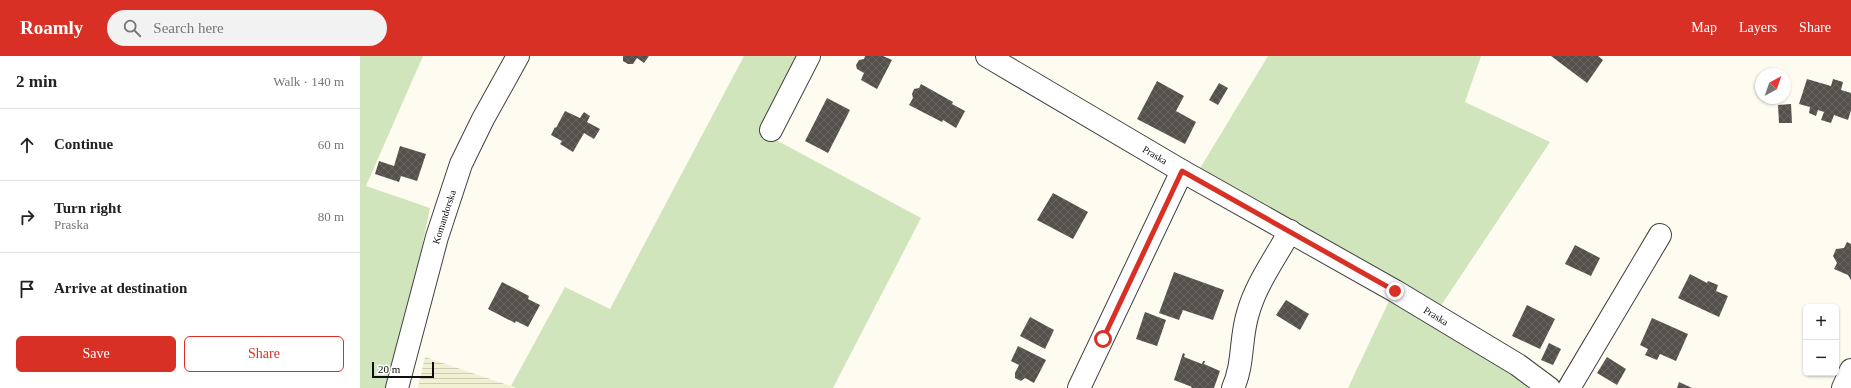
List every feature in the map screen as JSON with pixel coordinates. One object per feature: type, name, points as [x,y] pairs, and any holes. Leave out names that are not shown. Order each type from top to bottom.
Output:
[{"type":"street","name":"Komandorska","points":[[397,388],[437,236],[461,164],[483,119],[518,56]]},
{"type":"street","points":[[771,130],[808,56]]},
{"type":"street","name":"Praska","points":[[987,56],[1182,171],[1395,291],[1518,365],[1550,388]]},
{"type":"street","points":[[1078,388],[1182,171]]},
{"type":"street","points":[[1233,388],[1241,360],[1242,335],[1248,312],[1257,292],[1290,231]]},
{"type":"street","points":[[1569,388],[1660,235]]},
{"type":"street","points":[[1842,388],[1851,370]]},
{"type":"shaded area","points":[[425,357],[511,386],[511,388],[418,388]]},
{"type":"green space","points":[[360,56],[423,56],[366,186],[430,208],[401,348],[390,388],[360,388]]},
{"type":"green space","points":[[744,56],[801,56],[763,133],[921,218],[833,388],[516,388],[511,386],[565,287],[610,309]]},
{"type":"green space","points":[[1268,56],[1481,56],[1465,102],[1550,142],[1438,310],[1199,170]]},
{"type":"green space","points":[[1390,299],[1537,388],[1348,388]]},
{"type":"building","points":[[623,56],[649,56],[644,63],[637,58],[633,64],[628,64],[623,61]]},
{"type":"building","points":[[865,56],[883,56],[892,60],[877,89],[861,80],[864,73],[857,69],[856,65],[859,60],[864,59]]},
{"type":"building","points":[[1551,56],[1598,56],[1603,60],[1587,83]]},
{"type":"building","points":[[1807,79],[1831,86],[1833,79],[1843,82],[1841,90],[1851,93],[1851,110],[1848,120],[1834,115],[1831,123],[1821,120],[1824,112],[1818,110],[1816,116],[1809,113],[1810,107],[1799,104]]},
{"type":"building","points":[[1157,81],[1184,96],[1176,111],[1196,122],[1185,144],[1137,119]]},
{"type":"building","points":[[1219,83],[1228,88],[1218,105],[1209,100]]},
{"type":"building","points":[[921,84],[953,102],[952,104],[965,111],[956,128],[943,120],[942,122],[909,105],[913,98],[912,94],[914,89],[919,88]]},
{"type":"building","points":[[827,98],[850,110],[828,153],[805,141]]},
{"type":"building","points":[[1791,104],[1792,123],[1779,123],[1778,105]]},
{"type":"building","points":[[565,111],[580,118],[584,112],[590,116],[587,122],[600,129],[594,139],[584,133],[573,152],[560,144],[562,141],[551,135]]},
{"type":"building","points":[[400,146],[426,154],[417,181],[401,176],[399,182],[375,174],[379,161],[394,166]]},
{"type":"building","points":[[1053,193],[1088,212],[1073,239],[1037,220]]},
{"type":"building","points":[[1847,242],[1851,244],[1851,280],[1848,275],[1834,269],[1837,263],[1833,256],[1836,249],[1844,248]]},
{"type":"building","points":[[1575,245],[1600,258],[1591,276],[1565,264]]},
{"type":"building","points":[[1174,272],[1224,290],[1213,320],[1183,310],[1179,320],[1159,313]]},
{"type":"building","points":[[1690,274],[1707,283],[1708,281],[1718,285],[1716,291],[1728,296],[1719,317],[1678,298]]},
{"type":"building","points":[[502,282],[529,296],[528,299],[540,305],[528,327],[516,321],[515,323],[488,309]]},
{"type":"building","points":[[1286,300],[1309,314],[1300,330],[1276,315]]},
{"type":"building","points":[[1527,305],[1555,319],[1540,349],[1512,336]]},
{"type":"building","points":[[1145,312],[1166,320],[1157,346],[1136,339]]},
{"type":"building","points":[[1030,317],[1054,330],[1045,349],[1020,336]]},
{"type":"building","points":[[1652,318],[1688,334],[1676,361],[1660,354],[1657,360],[1645,355],[1648,349],[1640,345]]},
{"type":"building","points":[[1549,343],[1561,349],[1553,365],[1541,360]]},
{"type":"building","points":[[1018,346],[1046,360],[1034,383],[1025,378],[1021,381],[1015,378],[1015,373],[1019,365],[1011,361]]},
{"type":"building","points":[[1183,353],[1185,354],[1184,357],[1202,364],[1203,361],[1205,361],[1204,364],[1220,371],[1214,388],[1191,388],[1192,387],[1174,380]]},
{"type":"building","points":[[1607,357],[1626,369],[1617,385],[1597,373]]},
{"type":"building","points":[[1679,382],[1692,388],[1677,388]]},
{"type":"route","points":[[1103,339],[1182,171],[1395,291]]}]
